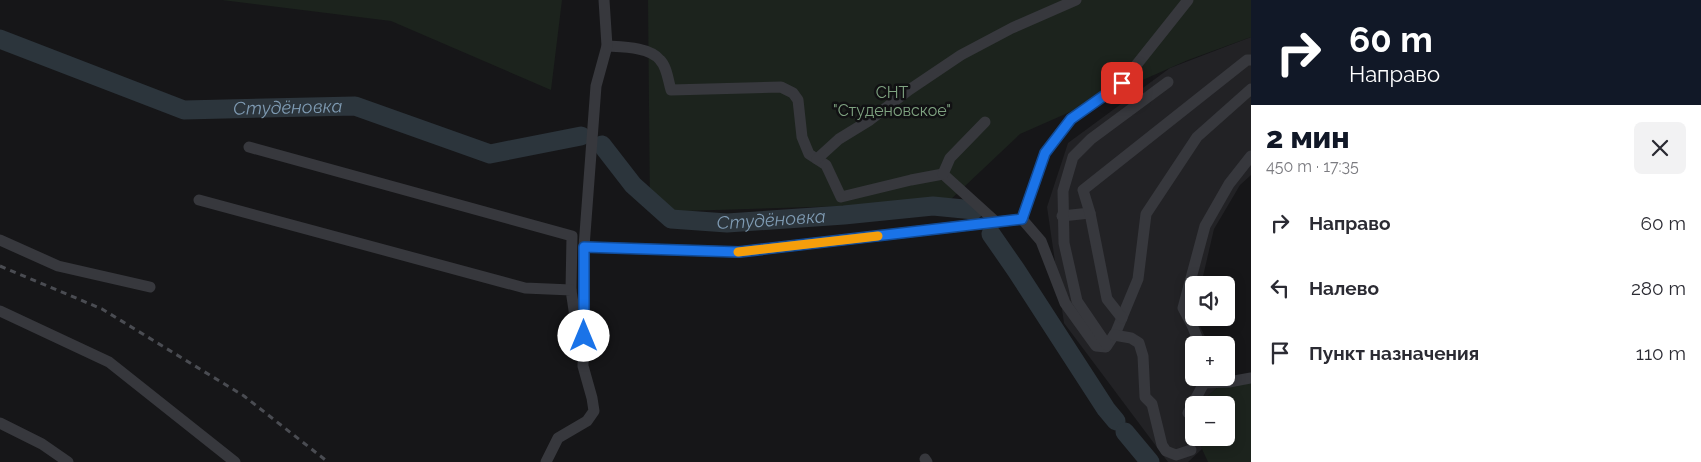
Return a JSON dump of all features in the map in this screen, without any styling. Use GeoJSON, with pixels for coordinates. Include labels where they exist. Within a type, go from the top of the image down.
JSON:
{"type":"FeatureCollection","features":[{"type":"Feature","properties":{"kind":"street"},"geometry":{"type":"LineString","coordinates":[[546,462],[558,438],[586,421],[594,411],[583,366],[584,247],[596,86],[607,46],[604,0]]}},
{"type":"Feature","properties":{"kind":"street"},"geometry":{"type":"LineString","coordinates":[[817,159],[838,139],[870,120],[909,90],[961,55],[1012,28],[1076,0]]}},
{"type":"Feature","properties":{"kind":"street"},"geometry":{"type":"LineString","coordinates":[[1022,219],[1045,153],[1071,119],[1122,83],[1188,0]]}},
{"type":"Feature","properties":{"kind":"street"},"geometry":{"type":"LineString","coordinates":[[607,46],[641,49],[660,58],[666,70],[671,90],[781,87],[793,93],[798,100],[802,137],[809,154],[826,165],[841,197],[943,174]]}},
{"type":"Feature","properties":{"kind":"street"},"geometry":{"type":"LineString","coordinates":[[1122,318],[1107,299],[1090,213],[1083,190],[1247,60],[1251,60]]}},
{"type":"Feature","properties":{"kind":"street"},"geometry":{"type":"LineString","coordinates":[[1110,340],[1077,301],[1064,243],[1063,191],[1073,157],[1091,139],[1168,82]]}},
{"type":"Feature","properties":{"kind":"street"},"geometry":{"type":"LineString","coordinates":[[1022,219],[1041,241],[1065,303],[1096,346],[1106,347],[1122,318],[1138,279],[1146,214],[1197,137],[1251,89]]}},
{"type":"Feature","properties":{"kind":"street"},"geometry":{"type":"LineString","coordinates":[[943,174],[950,158],[985,122]]}},
{"type":"Feature","properties":{"kind":"street"},"geometry":{"type":"LineString","coordinates":[[249,147],[572,236],[571,290],[575,317],[584,321]]}},
{"type":"Feature","properties":{"kind":"street"},"geometry":{"type":"LineString","coordinates":[[1196,336],[1183,308],[1205,226],[1229,184],[1251,156]]}},
{"type":"Feature","properties":{"kind":"street"},"geometry":{"type":"LineString","coordinates":[[943,174],[996,222]]}},
{"type":"Feature","properties":{"kind":"street"},"geometry":{"type":"LineString","coordinates":[[199,200],[525,288],[571,290]]}},
{"type":"Feature","properties":{"kind":"street"},"geometry":{"type":"LineString","coordinates":[[1062,216],[1090,213]]}},
{"type":"Feature","properties":{"kind":"street"},"geometry":{"type":"LineString","coordinates":[[584,247],[739,252],[1022,219]]}},
{"type":"Feature","properties":{"kind":"street"},"geometry":{"type":"LineString","coordinates":[[0,240],[58,266],[150,287]]}},
{"type":"Feature","properties":{"kind":"street"},"geometry":{"type":"LineString","coordinates":[[0,311],[109,362],[236,462]]}},
{"type":"Feature","properties":{"kind":"street"},"geometry":{"type":"LineString","coordinates":[[1110,340],[1131,338],[1138,343],[1143,356],[1145,397],[1152,404],[1162,445],[1166,451],[1176,455],[1191,450]]}},
{"type":"Feature","properties":{"kind":"street"},"geometry":{"type":"LineString","coordinates":[[1235,381],[1251,378]]}},
{"type":"Feature","properties":{"kind":"street"},"geometry":{"type":"LineString","coordinates":[[0,423],[42,444],[68,462]]}},
{"type":"Feature","properties":{"kind":"shaded area"},"geometry":{"type":"Polygon","coordinates":[[[1251,37],[1251,175],[1240,185],[1214,229],[1203,276],[1185,276],[1185,326],[1200,326],[1205,336],[1185,336],[1185,386],[1220,386],[1208,396],[1185,396],[1185,446],[1202,446],[1202,449],[1188,462],[1168,462],[1064,323],[1047,207],[1068,143],[1170,68],[1251,37]]]}},
{"type":"Feature","properties":{"kind":"green space"},"geometry":{"type":"Polygon","coordinates":[[[222,0],[562,0],[551,90],[391,21],[222,0]]]}},
{"type":"Feature","properties":{"kind":"green space","name":"СНТ \"Студеновское\""},"geometry":{"type":"Polygon","coordinates":[[[648,0],[1251,0],[1251,37],[1188,60],[1020,134],[947,203],[650,212],[648,0]]]}},
{"type":"Feature","properties":{"kind":"green space"},"geometry":{"type":"Polygon","coordinates":[[[1251,373],[1251,462],[1208,462],[1202,446],[1235,446],[1235,396],[1208,396],[1220,386],[1235,386],[1235,377],[1251,373]]]}},
{"type":"Feature","properties":{"kind":"waterway","name":"Студёновка"},"geometry":{"type":"LineString","coordinates":[[0,39],[184,110],[355,106],[490,154],[581,136]]}},
{"type":"Feature","properties":{"kind":"waterway","name":"Студёновка"},"geometry":{"type":"LineString","coordinates":[[602,145],[633,185],[671,219],[727,223],[844,215],[933,206],[974,210]]}},
{"type":"Feature","properties":{"kind":"waterway","name":"Студёновка"},"geometry":{"type":"LineString","coordinates":[[991,234],[1106,409],[1116,421]]}},
{"type":"Feature","properties":{"kind":"waterway","name":"Студёновка"},"geometry":{"type":"LineString","coordinates":[[1125,432],[1150,462]]}},
{"type":"Feature","properties":{"kind":"railway"},"geometry":{"type":"LineString","coordinates":[[0,266],[102,309],[244,396],[328,462]]}},
{"type":"Feature","properties":{"kind":"slow traffic"},"geometry":{"type":"LineString","coordinates":[[738,252],[878,236]]}},
{"type":"Feature","properties":{"kind":"route"},"geometry":{"type":"LineString","coordinates":[[584,336],[584,247],[739,252],[1022,219],[1045,153],[1071,119],[1122,83]]}}]}
